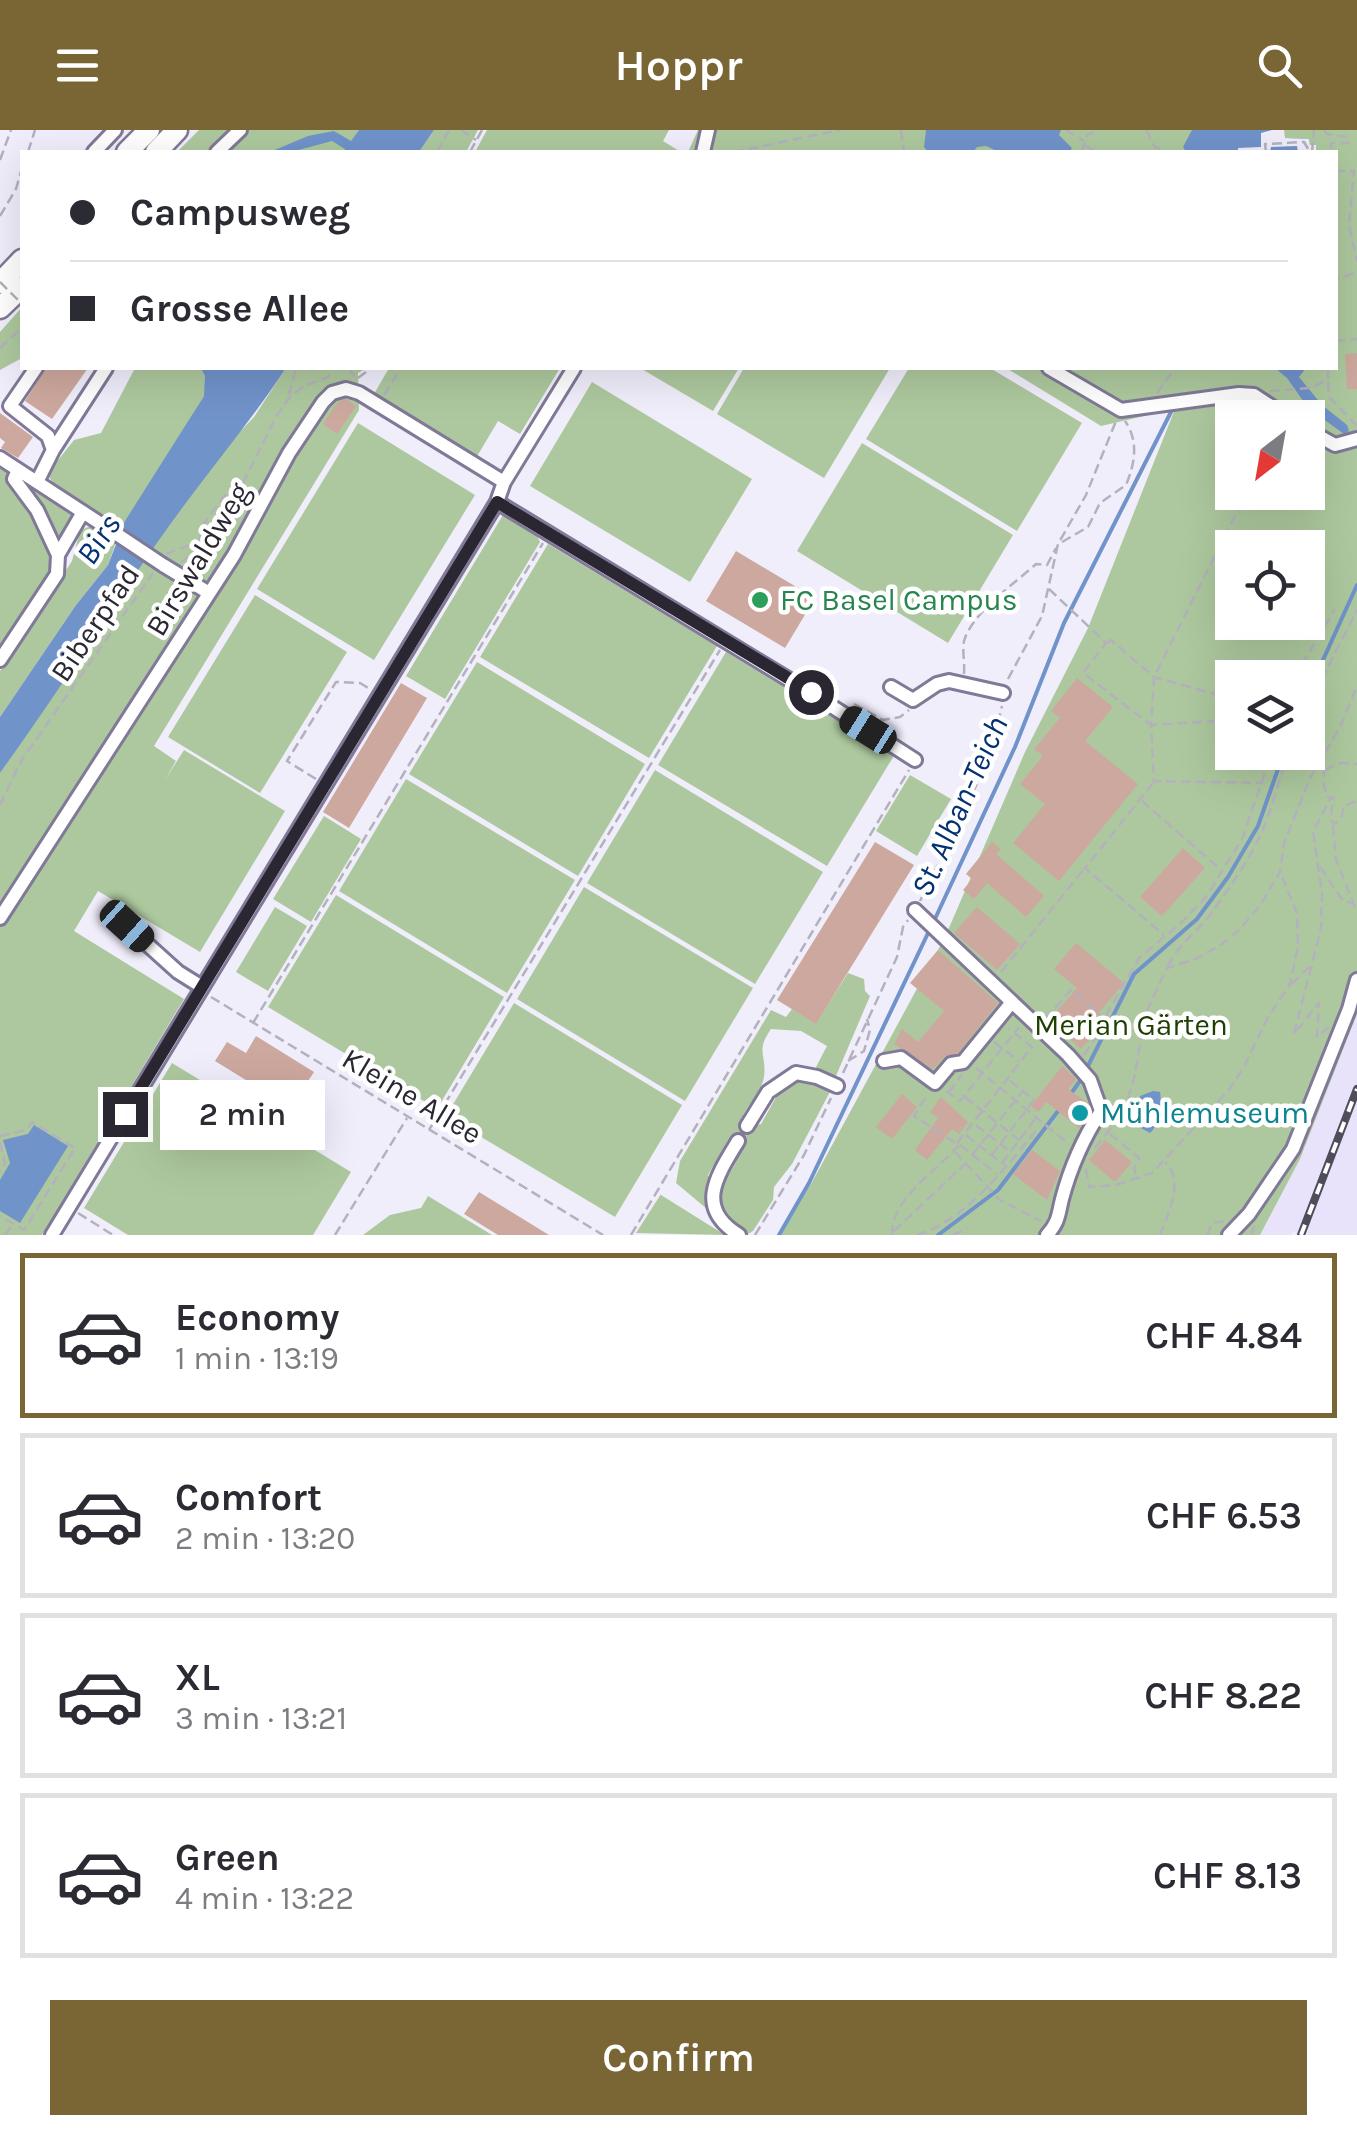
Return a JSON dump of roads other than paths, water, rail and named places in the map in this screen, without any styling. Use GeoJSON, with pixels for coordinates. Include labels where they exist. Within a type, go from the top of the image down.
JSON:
{"type":"FeatureCollection","features":[{"type":"Feature","properties":{"kind":"highway"},"geometry":{"type":"LineString","coordinates":[[129,150],[150,130]]}},
{"type":"Feature","properties":{"kind":"highway"},"geometry":{"type":"LineString","coordinates":[[158,150],[178,130]]}},
{"type":"Feature","properties":{"kind":"highway"},"geometry":{"type":"LineString","coordinates":[[0,268],[20,248]]}},
{"type":"Feature","properties":{"kind":"highway"},"geometry":{"type":"LineString","coordinates":[[0,282],[20,262]]}},
{"type":"Feature","properties":{"kind":"highway"},"geometry":{"type":"LineString","coordinates":[[0,308],[20,289]]}},
{"type":"Feature","properties":{"kind":"lane"},"geometry":{"type":"LineString","coordinates":[[96,150],[115,130]]}},
{"type":"Feature","properties":{"kind":"lane"},"geometry":{"type":"LineString","coordinates":[[219,150],[240,130]]}},
{"type":"Feature","properties":{"kind":"lane"},"geometry":{"type":"LineString","coordinates":[[35,370],[10,406],[48,436],[53,450]]}},
{"type":"Feature","properties":{"kind":"lane"},"geometry":{"type":"LineString","coordinates":[[37,482],[105,370]]}},
{"type":"Feature","properties":{"kind":"lane"},"geometry":{"type":"LineString","coordinates":[[52,1235],[497,502],[504,482],[573,370]]}},
{"type":"Feature","properties":{"kind":"lane"},"geometry":{"type":"LineString","coordinates":[[1051,370],[1121,410],[1240,394],[1260,400]]}},
{"type":"Feature","properties":{"kind":"lane","name":"Birswaldweg"},"geometry":{"type":"LineString","coordinates":[[0,918],[209,592],[288,453],[332,393],[346,389],[378,405],[504,482]]}},
{"type":"Feature","properties":{"kind":"lane"},"geometry":{"type":"LineString","coordinates":[[1325,439],[1335,445],[1357,438]]}},
{"type":"Feature","properties":{"kind":"lane"},"geometry":{"type":"LineString","coordinates":[[0,458],[162,566],[209,592]]}},
{"type":"Feature","properties":{"kind":"lane"},"geometry":{"type":"LineString","coordinates":[[18,470],[14,479],[37,510],[58,555]]}},
{"type":"Feature","properties":{"kind":"lane"},"geometry":{"type":"LineString","coordinates":[[497,502],[915,760]]}},
{"type":"Feature","properties":{"kind":"lane"},"geometry":{"type":"LineString","coordinates":[[0,660],[57,574],[58,555],[83,512]]}},
{"type":"Feature","properties":{"kind":"lane"},"geometry":{"type":"LineString","coordinates":[[891,687],[913,700],[949,681],[1003,694]]}},
{"type":"Feature","properties":{"kind":"lane"},"geometry":{"type":"LineString","coordinates":[[920,914],[1083,1071],[1101,1112],[1087,1132],[1062,1199],[1058,1223],[1047,1235]]}},
{"type":"Feature","properties":{"kind":"lane"},"geometry":{"type":"LineString","coordinates":[[127,926],[201,989]]}},
{"type":"Feature","properties":{"kind":"lane"},"geometry":{"type":"LineString","coordinates":[[1234,1230],[1293,1149],[1350,1010],[1357,980]]}},
{"type":"Feature","properties":{"kind":"lane"},"geometry":{"type":"LineString","coordinates":[[884,1061],[902,1058],[935,1083],[951,1064],[964,1062],[1012,1002]]}},
{"type":"Feature","properties":{"kind":"lane"},"geometry":{"type":"LineString","coordinates":[[748,1126],[768,1092],[796,1072],[837,1086]]}},
{"type":"Feature","properties":{"kind":"lane"},"geometry":{"type":"LineString","coordinates":[[738,1141],[716,1183],[712,1205],[715,1216],[739,1235]]}},
{"type":"Feature","properties":{"kind":"water"},"geometry":{"type":"Polygon","coordinates":[[[359,130],[434,130],[420,150],[345,150],[332,141],[298,150],[275,150],[308,136],[334,131],[351,141],[359,130]]]}},
{"type":"Feature","properties":{"kind":"water"},"geometry":{"type":"Polygon","coordinates":[[[926,130],[1061,130],[1059,135],[1072,148],[995,150],[986,146],[975,150],[926,150],[926,130]]]}},
{"type":"Feature","properties":{"kind":"water"},"geometry":{"type":"Polygon","coordinates":[[[1192,130],[1284,130],[1284,138],[1309,139],[1316,150],[1185,150],[1192,130]]]}},
{"type":"Feature","properties":{"kind":"water"},"geometry":{"type":"Polygon","coordinates":[[[202,370],[285,370],[159,540],[0,773],[0,717],[108,565],[125,521],[204,396],[202,370]]]}},
{"type":"Feature","properties":{"kind":"water"},"geometry":{"type":"Polygon","coordinates":[[[1277,370],[1304,370],[1299,377],[1318,400],[1302,400],[1277,370]]]}},
{"type":"Feature","properties":{"kind":"water"},"geometry":{"type":"Polygon","coordinates":[[[1325,407],[1347,425],[1349,431],[1344,434],[1325,420],[1325,407]]]}},
{"type":"Feature","properties":{"kind":"water"},"geometry":{"type":"Polygon","coordinates":[[[1160,1092],[1161,1102],[1158,1120],[1150,1133],[1137,1126],[1135,1116],[1141,1108],[1140,1096],[1160,1092]]]}},
{"type":"Feature","properties":{"kind":"water"},"geometry":{"type":"Polygon","coordinates":[[[34,1125],[68,1146],[20,1223],[0,1211],[0,1180],[10,1163],[3,1140],[28,1134],[34,1125]]]}},
{"type":"Feature","properties":{"kind":"waterway","name":"St. Alban-Teich"},"geometry":{"type":"LineString","coordinates":[[934,921],[1015,747],[1064,623],[1173,408]]}},
{"type":"Feature","properties":{"kind":"waterway"},"geometry":{"type":"LineString","coordinates":[[1323,660],[1357,585]]}},
{"type":"Feature","properties":{"kind":"waterway"},"geometry":{"type":"LineString","coordinates":[[1086,1070],[1134,974],[1197,919],[1228,877],[1258,826],[1278,770]]}},
{"type":"Feature","properties":{"kind":"waterway","name":"St. Alban-Teich"},"geometry":{"type":"LineString","coordinates":[[779,1235],[809,1183],[930,929]]}},
{"type":"Feature","properties":{"kind":"waterway"},"geometry":{"type":"LineString","coordinates":[[1070,1095],[1082,1078]]}},
{"type":"Feature","properties":{"kind":"waterway"},"geometry":{"type":"LineString","coordinates":[[938,1235],[998,1190],[1058,1111]]}},
{"type":"Feature","properties":{"kind":"railway"},"geometry":{"type":"LineString","coordinates":[[1301,1235],[1357,1089]]}},
{"type":"Feature","properties":{"kind":"place","name":"FC Basel Campus"},"geometry":{"type":"Point","coordinates":[760,600]}},
{"type":"Feature","properties":{"kind":"place","name":"Mühlemuseum"},"geometry":{"type":"Point","coordinates":[1080,1113]}},
{"type":"Feature","properties":{"kind":"water label","name":"Birs"},"geometry":{"type":"Point","coordinates":[98,539]}},
{"type":"Feature","properties":{"kind":"park label","name":"Merian Gärten"},"geometry":{"type":"Point","coordinates":[1131,1025]}}]}
